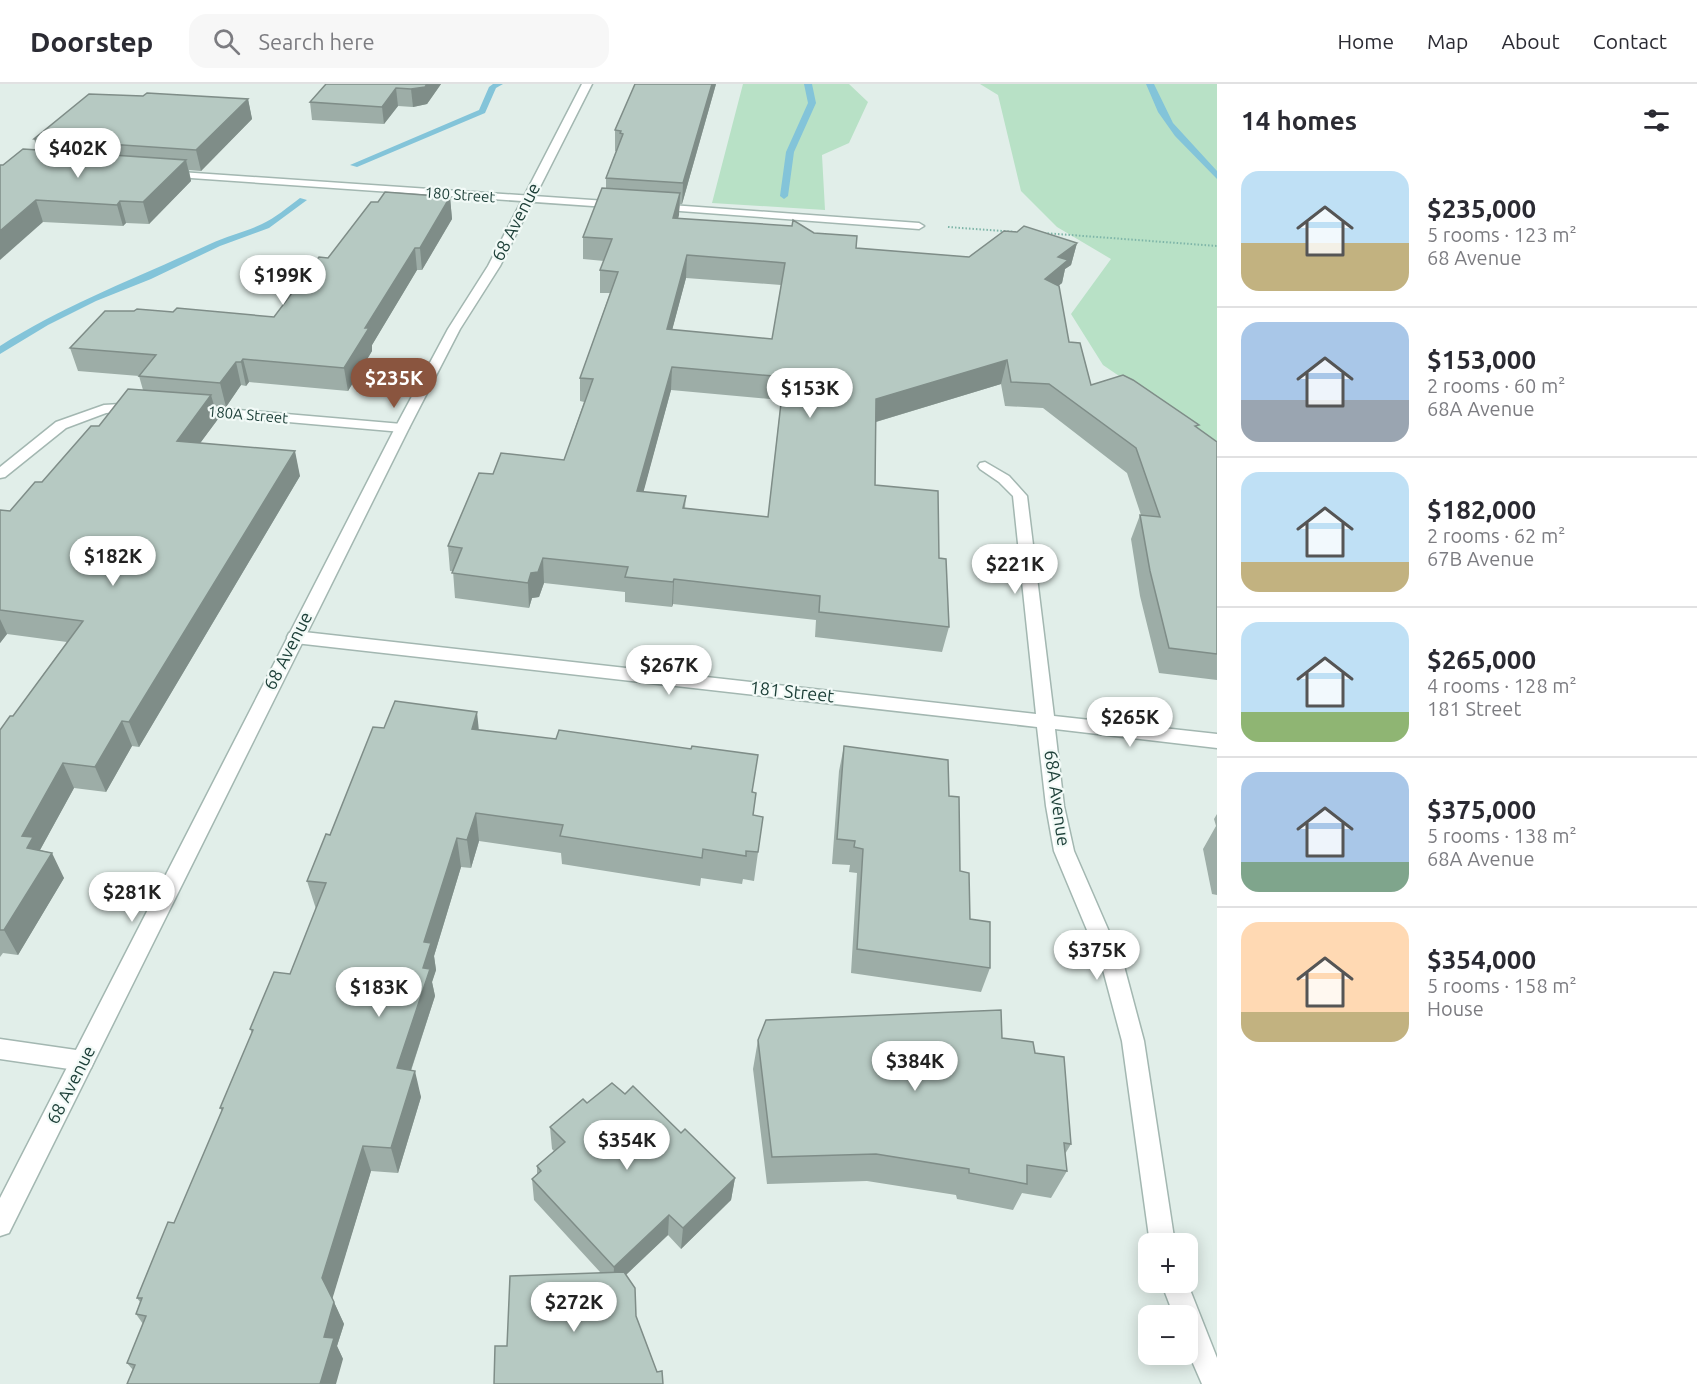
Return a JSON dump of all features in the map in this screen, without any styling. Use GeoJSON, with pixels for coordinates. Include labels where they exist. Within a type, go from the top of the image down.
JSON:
{"type":"FeatureCollection","features":[{"type":"Feature","properties":{"kind":"street","name":"68 Avenue"},"geometry":{"type":"LineString","coordinates":[[0,1224],[402,428],[454,329],[494,266],[587,84]]}},
{"type":"Feature","properties":{"kind":"street","name":"180 Street"},"geometry":{"type":"LineString","coordinates":[[158,173],[919,226]]}},
{"type":"Feature","properties":{"kind":"street"},"geometry":{"type":"LineString","coordinates":[[0,474],[61,425],[104,409],[155,407]]}},
{"type":"Feature","properties":{"kind":"street","name":"180A Street"},"geometry":{"type":"LineString","coordinates":[[179,409],[402,428]]}},
{"type":"Feature","properties":{"kind":"street","name":"68A Avenue"},"geometry":{"type":"LineString","coordinates":[[985,466],[1000,473],[1020,496],[1055,806],[1064,851],[1113,966],[1133,1041],[1161,1233]]}},
{"type":"Feature","properties":{"kind":"street","name":"181 Street"},"geometry":{"type":"LineString","coordinates":[[295,637],[1217,741]]}},
{"type":"Feature","properties":{"kind":"street"},"geometry":{"type":"LineString","coordinates":[[0,1049],[83,1061]]}},
{"type":"Feature","properties":{"kind":"street"},"geometry":{"type":"LineString","coordinates":[[1198,1344],[1216,1384]]}},
{"type":"Feature","properties":{"kind":"path"},"geometry":{"type":"LineString","coordinates":[[950,228],[1026,232]]}},
{"type":"Feature","properties":{"kind":"path"},"geometry":{"type":"LineString","coordinates":[[1037,233],[1217,246]]}},
{"type":"Feature","properties":{"kind":"green space"},"geometry":{"type":"Polygon","coordinates":[[[743,84],[849,84],[868,102],[849,143],[822,155],[825,210],[712,203],[743,84]]]}},
{"type":"Feature","properties":{"kind":"green space"},"geometry":{"type":"Polygon","coordinates":[[[980,84],[1217,84],[1217,443],[1103,365],[1071,314],[1111,259],[1057,227],[1021,191],[998,95],[980,84]]]}},
{"type":"Feature","properties":{"kind":"building"},"geometry":{"type":"Polygon","coordinates":[[[326,84],[427,84],[425,87],[411,89],[396,88],[382,107],[310,102],[326,84]]]}},
{"type":"Feature","properties":{"kind":"building"},"geometry":{"type":"Polygon","coordinates":[[[635,84],[712,84],[683,183],[606,178],[623,134],[615,130],[635,84]]]}},
{"type":"Feature","properties":{"kind":"building"},"geometry":{"type":"Polygon","coordinates":[[[147,93],[248,99],[196,150],[34,139],[89,94],[143,96],[147,93]]]}},
{"type":"Feature","properties":{"kind":"building"},"geometry":{"type":"Polygon","coordinates":[[[23,149],[186,160],[143,202],[120,201],[117,205],[36,200],[0,231],[0,165],[23,149]]]}},
{"type":"Feature","properties":{"kind":"building"},"geometry":{"type":"Polygon","coordinates":[[[602,188],[680,193],[673,218],[792,226],[793,220],[814,233],[857,236],[856,248],[969,257],[1004,231],[1017,232],[1024,226],[1077,243],[1058,257],[1068,260],[1045,279],[1059,286],[1069,342],[1080,343],[1091,385],[1123,375],[1199,425],[1195,426],[1217,442],[1217,654],[1169,648],[1150,571],[1140,515],[1160,517],[1136,448],[1049,384],[1011,382],[1007,360],[876,399],[875,485],[938,491],[939,558],[946,559],[949,627],[819,612],[820,596],[674,579],[673,582],[625,577],[628,567],[543,558],[538,572],[531,573],[528,583],[452,573],[462,548],[448,546],[479,473],[493,474],[501,453],[564,460],[593,379],[580,378],[618,272],[600,270],[612,239],[583,237],[602,188]],[[687,255],[667,329],[772,339],[785,263],[687,255]],[[672,367],[637,491],[686,496],[683,508],[768,517],[784,377],[672,367]]]}},
{"type":"Feature","properties":{"kind":"building"},"geometry":{"type":"Polygon","coordinates":[[[385,192],[450,197],[420,248],[415,248],[365,328],[369,328],[344,368],[243,359],[241,362],[236,362],[220,383],[139,376],[156,355],[70,348],[105,311],[134,311],[137,309],[173,312],[177,308],[274,317],[319,257],[328,258],[371,202],[378,202],[385,192]]]}},
{"type":"Feature","properties":{"kind":"building"},"geometry":{"type":"Polygon","coordinates":[[[128,389],[211,395],[177,441],[295,451],[129,722],[122,721],[95,767],[63,763],[22,836],[33,837],[27,848],[52,853],[4,930],[0,930],[0,730],[10,716],[13,716],[83,621],[0,610],[0,510],[10,511],[35,482],[42,482],[91,426],[99,426],[128,389]]]}},
{"type":"Feature","properties":{"kind":"building"},"geometry":{"type":"Polygon","coordinates":[[[395,701],[477,712],[472,729],[556,739],[559,730],[691,749],[692,746],[758,755],[752,792],[756,793],[753,815],[763,817],[758,852],[746,851],[746,856],[703,849],[702,858],[560,836],[563,825],[476,813],[467,840],[457,838],[424,942],[431,943],[423,968],[430,969],[397,1068],[415,1071],[391,1148],[363,1146],[322,1278],[334,1302],[324,1337],[334,1338],[320,1384],[127,1384],[135,1365],[127,1363],[146,1316],[136,1314],[142,1298],[137,1298],[168,1222],[174,1223],[223,1108],[220,1108],[253,1030],[250,1029],[274,972],[290,974],[326,883],[307,881],[326,834],[330,835],[373,727],[384,728],[395,701]]]}},
{"type":"Feature","properties":{"kind":"building"},"geometry":{"type":"Polygon","coordinates":[[[844,746],[948,760],[949,796],[959,797],[960,871],[969,873],[970,919],[990,922],[990,968],[857,949],[863,849],[854,847],[855,841],[837,839],[844,746]]]}},
{"type":"Feature","properties":{"kind":"building"},"geometry":{"type":"Polygon","coordinates":[[[1001,1010],[1002,1038],[1033,1042],[1035,1053],[1064,1057],[1071,1144],[1064,1143],[1067,1171],[1027,1165],[1027,1184],[969,1173],[969,1169],[876,1154],[772,1157],[758,1040],[766,1020],[1001,1010]]]}},
{"type":"Feature","properties":{"kind":"building"},"geometry":{"type":"Polygon","coordinates":[[[612,1083],[625,1094],[633,1086],[681,1133],[685,1129],[735,1178],[683,1228],[669,1215],[614,1267],[532,1179],[541,1171],[537,1166],[565,1142],[550,1127],[583,1099],[587,1103],[612,1083]]]}},
{"type":"Feature","properties":{"kind":"building"},"geometry":{"type":"Polygon","coordinates":[[[624,1272],[635,1288],[636,1316],[657,1372],[662,1371],[663,1384],[494,1384],[495,1346],[507,1346],[510,1276],[624,1272]]]}},
{"type":"Feature","properties":{"kind":"waterway"},"geometry":{"type":"LineString","coordinates":[[354,165],[482,111],[493,87],[499,84]]}},
{"type":"Feature","properties":{"kind":"waterway"},"geometry":{"type":"LineString","coordinates":[[784,196],[790,152],[812,103],[808,84]]}},
{"type":"Feature","properties":{"kind":"waterway"},"geometry":{"type":"LineString","coordinates":[[1150,84],[1169,124],[1217,176]]}},
{"type":"Feature","properties":{"kind":"waterway"},"geometry":{"type":"LineString","coordinates":[[0,351],[44,323],[92,299],[148,277],[217,244],[266,226],[303,200]]}}]}
